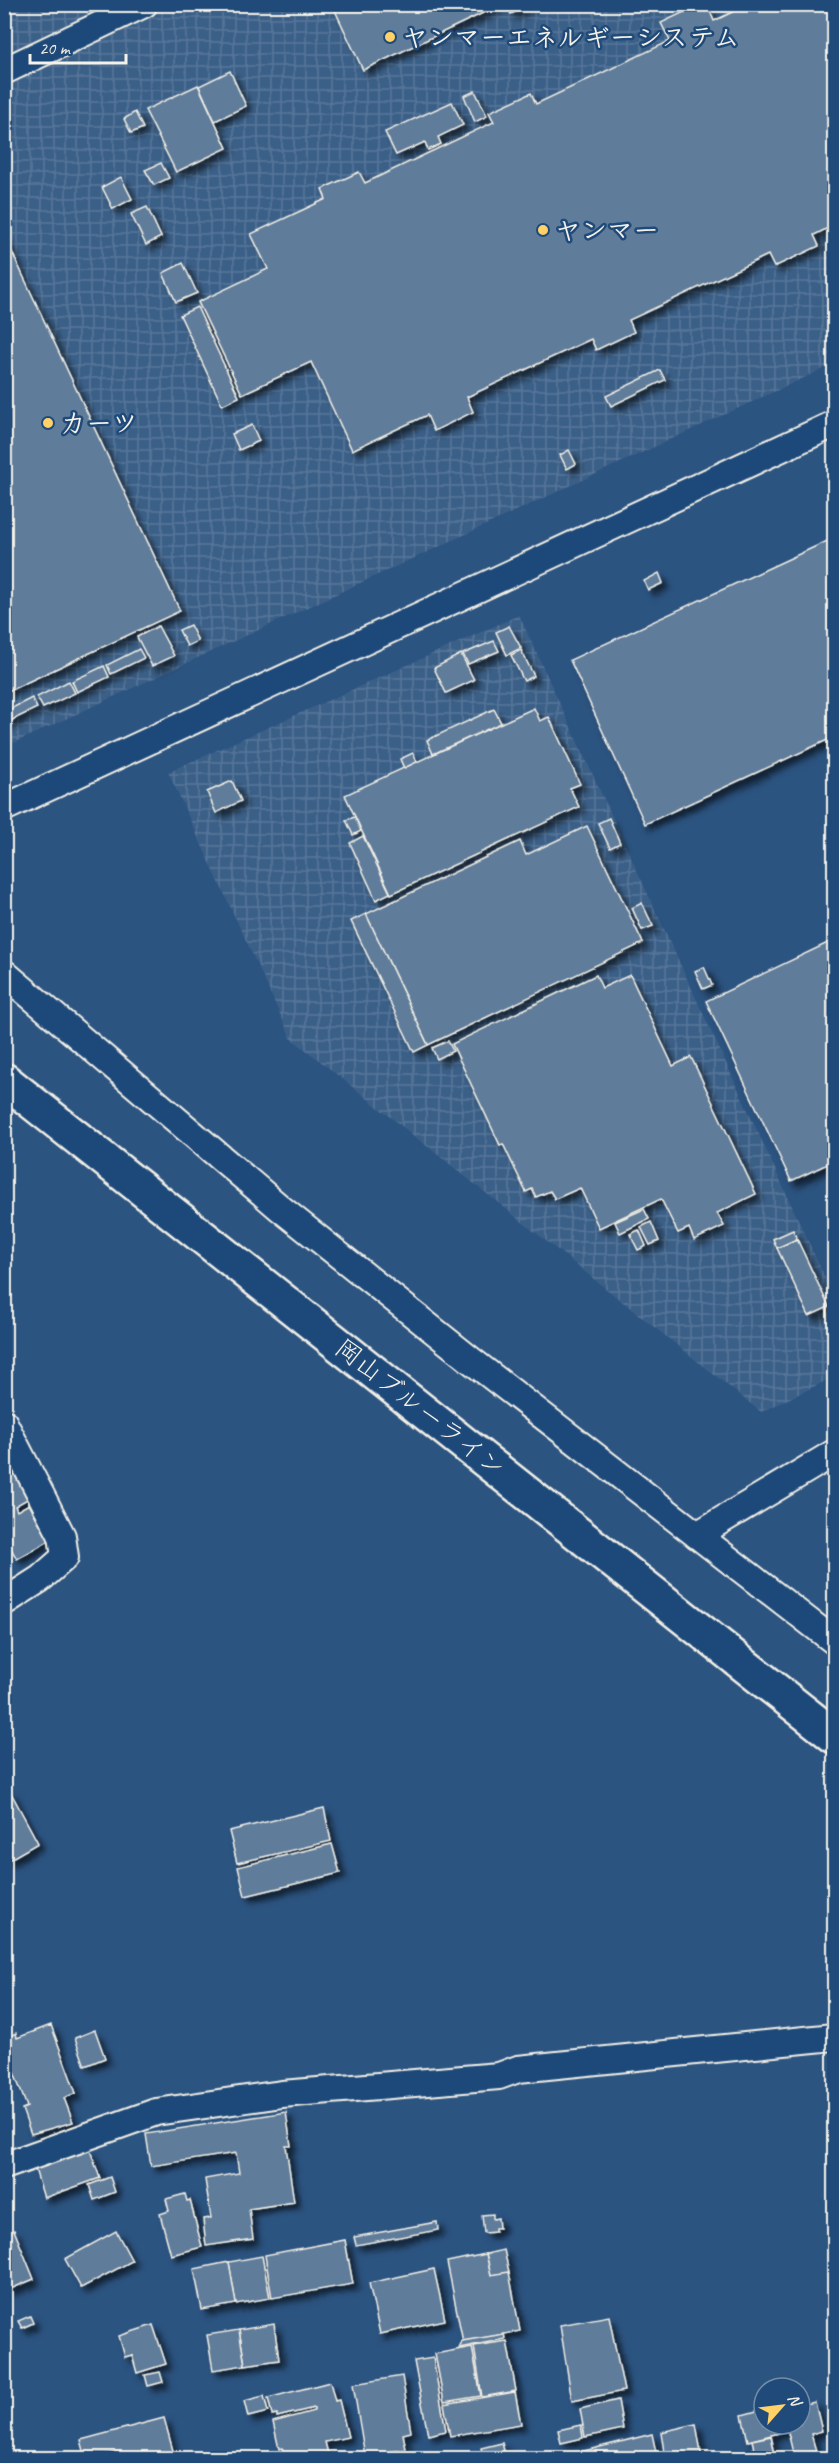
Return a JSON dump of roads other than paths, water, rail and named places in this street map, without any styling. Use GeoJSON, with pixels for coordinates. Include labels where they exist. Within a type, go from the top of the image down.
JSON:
{"type":"FeatureCollection","features":[{"type":"Feature","properties":{"kind":"main road","name":"岡山ブルーライン"},"geometry":{"type":"LineString","coordinates":[[4,1080],[834,1736]]}},
{"type":"Feature","properties":{"kind":"street"},"geometry":{"type":"LineString","coordinates":[[4,71],[144,4]]}},
{"type":"Feature","properties":{"kind":"street"},"geometry":{"type":"LineString","coordinates":[[4,808],[834,424]]}},
{"type":"Feature","properties":{"kind":"street"},"geometry":{"type":"LineString","coordinates":[[4,973],[280,1208],[834,1641]]}},
{"type":"Feature","properties":{"kind":"street"},"geometry":{"type":"LineString","coordinates":[[4,1423],[62,1536],[65,1557],[40,1579],[4,1602]]}},
{"type":"Feature","properties":{"kind":"street"},"geometry":{"type":"LineString","coordinates":[[697,1535],[834,1453]]}},
{"type":"Feature","properties":{"kind":"street"},"geometry":{"type":"LineString","coordinates":[[4,2166],[156,2112],[282,2094],[499,2076],[518,2069],[834,2037]]}},
{"type":"Feature","properties":{"kind":"place","name":"ヤンマーエネルギーシステム"},"geometry":{"type":"Point","coordinates":[390,37]}},
{"type":"Feature","properties":{"kind":"place","name":"ヤンマー"},"geometry":{"type":"Point","coordinates":[543,230]}},
{"type":"Feature","properties":{"kind":"place","name":"カーツ"},"geometry":{"type":"Point","coordinates":[48,423]}}]}
